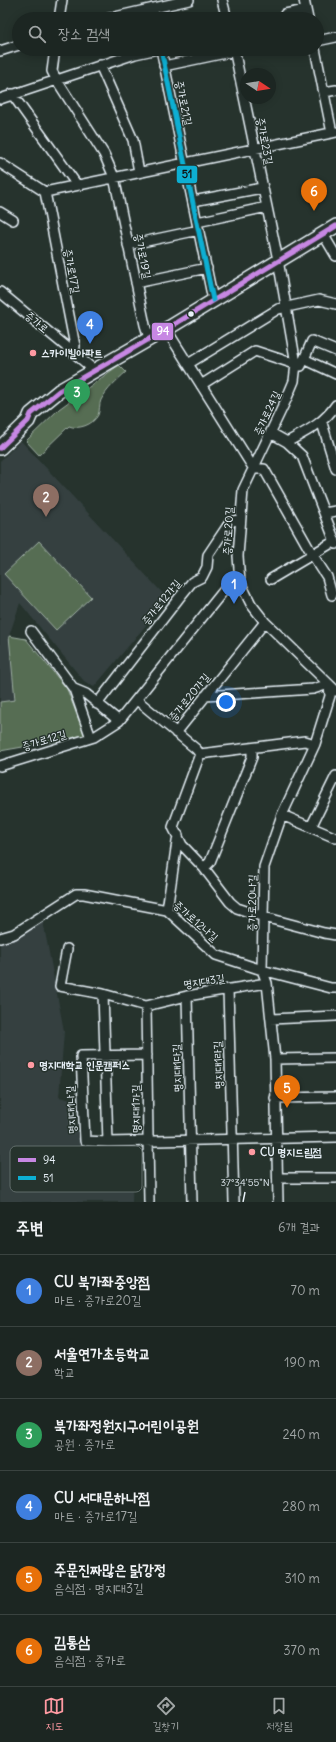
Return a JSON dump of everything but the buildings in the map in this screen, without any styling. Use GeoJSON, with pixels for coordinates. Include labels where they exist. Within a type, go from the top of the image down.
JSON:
{"type":"FeatureCollection","features":[{"type":"Feature","properties":{"kind":"main road"},"geometry":{"type":"LineString","coordinates":[[0,448],[28,421],[31,414],[59,391],[166,329],[336,226]]}},
{"type":"Feature","properties":{"kind":"street"},"geometry":{"type":"LineString","coordinates":[[60,12],[62,0]]}},
{"type":"Feature","properties":{"kind":"street"},"geometry":{"type":"LineString","coordinates":[[136,12],[189,0]]}},
{"type":"Feature","properties":{"kind":"street"},"geometry":{"type":"LineString","coordinates":[[222,0],[225,12]]}},
{"type":"Feature","properties":{"kind":"street"},"geometry":{"type":"LineString","coordinates":[[296,12],[306,10],[304,0]]}},
{"type":"Feature","properties":{"kind":"street"},"geometry":{"type":"LineString","coordinates":[[153,8],[154,12]]}},
{"type":"Feature","properties":{"kind":"street"},"geometry":{"type":"LineString","coordinates":[[324,40],[336,37]]}},
{"type":"Feature","properties":{"kind":"street"},"geometry":{"type":"LineString","coordinates":[[0,52],[12,48]]}},
{"type":"Feature","properties":{"kind":"street"},"geometry":{"type":"LineString","coordinates":[[54,56],[52,71],[104,154],[114,177]]}},
{"type":"Feature","properties":{"kind":"street"},"geometry":{"type":"LineString","coordinates":[[0,99],[56,79],[129,56]]}},
{"type":"Feature","properties":{"kind":"street","name":"증가로21길"},"geometry":{"type":"LineString","coordinates":[[162,56],[213,300]]}},
{"type":"Feature","properties":{"kind":"street","name":"증가로23길"},"geometry":{"type":"LineString","coordinates":[[164,66],[208,56]]}},
{"type":"Feature","properties":{"kind":"street","name":"증가로23길"},"geometry":{"type":"LineString","coordinates":[[235,56],[278,260]]}},
{"type":"Feature","properties":{"kind":"street"},"geometry":{"type":"LineString","coordinates":[[0,164],[45,192],[254,148],[334,133],[316,56]]}},
{"type":"Feature","properties":{"kind":"street"},"geometry":{"type":"LineString","coordinates":[[100,65],[133,140],[139,172]]}},
{"type":"Feature","properties":{"kind":"street"},"geometry":{"type":"LineString","coordinates":[[324,92],[336,90]]}},
{"type":"Feature","properties":{"kind":"street"},"geometry":{"type":"LineString","coordinates":[[12,94],[77,185]]}},
{"type":"Feature","properties":{"kind":"street","name":"증가로19길"},"geometry":{"type":"LineString","coordinates":[[114,177],[149,338]]}},
{"type":"Feature","properties":{"kind":"street"},"geometry":{"type":"LineString","coordinates":[[193,201],[262,188]]}},
{"type":"Feature","properties":{"kind":"street","name":"증가로17길"},"geometry":{"type":"LineString","coordinates":[[45,192],[75,346],[74,353]]}},
{"type":"Feature","properties":{"kind":"street"},"geometry":{"type":"LineString","coordinates":[[128,246],[267,207]]}},
{"type":"Feature","properties":{"kind":"street"},"geometry":{"type":"LineString","coordinates":[[0,212],[13,220]]}},
{"type":"Feature","properties":{"kind":"street"},"geometry":{"type":"LineString","coordinates":[[323,234],[336,256]]}},
{"type":"Feature","properties":{"kind":"street","name":"증가로24길"},"geometry":{"type":"LineString","coordinates":[[254,469],[294,381],[300,362],[278,260]]}},
{"type":"Feature","properties":{"kind":"street"},"geometry":{"type":"LineString","coordinates":[[136,283],[206,268]]}},
{"type":"Feature","properties":{"kind":"street","name":"증가로"},"geometry":{"type":"LineString","coordinates":[[0,292],[74,353]]}},
{"type":"Feature","properties":{"kind":"street"},"geometry":{"type":"LineString","coordinates":[[188,364],[278,309],[319,300],[336,304]]}},
{"type":"Feature","properties":{"kind":"street"},"geometry":{"type":"LineString","coordinates":[[166,329],[254,469],[264,469],[312,554],[327,577],[332,596]]}},
{"type":"Feature","properties":{"kind":"street"},"geometry":{"type":"LineString","coordinates":[[300,362],[312,341],[336,351]]}},
{"type":"Feature","properties":{"kind":"street"},"geometry":{"type":"LineString","coordinates":[[201,385],[255,351],[300,362],[336,374]]}},
{"type":"Feature","properties":{"kind":"street"},"geometry":{"type":"LineString","coordinates":[[74,353],[94,370]]}},
{"type":"Feature","properties":{"kind":"street"},"geometry":{"type":"LineString","coordinates":[[287,442],[322,422],[329,416],[336,405]]}},
{"type":"Feature","properties":{"kind":"street"},"geometry":{"type":"LineString","coordinates":[[322,422],[332,443],[336,469]]}},
{"type":"Feature","properties":{"kind":"street"},"geometry":{"type":"LineString","coordinates":[[271,433],[287,442],[302,456],[336,542],[312,554],[271,579]]}},
{"type":"Feature","properties":{"kind":"street","name":"증가로20길"},"geometry":{"type":"LineString","coordinates":[[254,469],[243,490],[238,556],[240,582],[251,604],[266,622],[333,688]]}},
{"type":"Feature","properties":{"kind":"street"},"geometry":{"type":"LineString","coordinates":[[324,513],[336,511]]}},
{"type":"Feature","properties":{"kind":"street","name":"증가로12가길"},"geometry":{"type":"LineString","coordinates":[[97,704],[192,582],[202,577],[207,567],[208,555],[230,522],[240,519]]}},
{"type":"Feature","properties":{"kind":"street"},"geometry":{"type":"LineString","coordinates":[[31,632],[74,689],[90,735],[94,737],[119,721],[225,589],[240,582]]}},
{"type":"Feature","properties":{"kind":"street","name":"증가로20가길"},"geometry":{"type":"LineString","coordinates":[[200,754],[176,732],[266,622]]}},
{"type":"Feature","properties":{"kind":"street"},"geometry":{"type":"LineString","coordinates":[[205,696],[333,688]]}},
{"type":"Feature","properties":{"kind":"street","name":"증가로20나길"},"geometry":{"type":"LineString","coordinates":[[262,970],[264,867],[282,815],[315,744],[333,688]]}},
{"type":"Feature","properties":{"kind":"street"},"geometry":{"type":"LineString","coordinates":[[74,689],[86,694],[119,721]]}},
{"type":"Feature","properties":{"kind":"street"},"geometry":{"type":"LineString","coordinates":[[137,700],[176,732]]}},
{"type":"Feature","properties":{"kind":"street","name":"증가로12길"},"geometry":{"type":"LineString","coordinates":[[0,766],[94,737]]}},
{"type":"Feature","properties":{"kind":"street"},"geometry":{"type":"LineString","coordinates":[[315,744],[305,741],[200,754],[174,827],[182,845],[204,868],[230,902],[237,908],[324,933],[336,934]]}},
{"type":"Feature","properties":{"kind":"street"},"geometry":{"type":"LineString","coordinates":[[204,868],[210,862],[252,758],[252,748]]}},
{"type":"Feature","properties":{"kind":"street"},"geometry":{"type":"LineString","coordinates":[[311,827],[336,776]]}},
{"type":"Feature","properties":{"kind":"street"},"geometry":{"type":"LineString","coordinates":[[282,815],[336,838]]}},
{"type":"Feature","properties":{"kind":"street"},"geometry":{"type":"LineString","coordinates":[[167,910],[178,835]]}},
{"type":"Feature","properties":{"kind":"street","name":"증가로12나길"},"geometry":{"type":"LineString","coordinates":[[0,938],[14,934],[76,894],[84,894],[167,910],[216,955],[262,970],[324,987],[336,988]]}},
{"type":"Feature","properties":{"kind":"street"},"geometry":{"type":"LineString","coordinates":[[67,950],[60,986],[103,994],[146,1006]]}},
{"type":"Feature","properties":{"kind":"street"},"geometry":{"type":"LineString","coordinates":[[262,970],[267,983],[275,1059],[278,1202]]}},
{"type":"Feature","properties":{"kind":"street","name":"명지대3길"},"geometry":{"type":"LineString","coordinates":[[146,1006],[187,996],[267,983]]}},
{"type":"Feature","properties":{"kind":"street","name":"명지대1라길"},"geometry":{"type":"LineString","coordinates":[[228,989],[234,1202]]}},
{"type":"Feature","properties":{"kind":"street"},"geometry":{"type":"LineString","coordinates":[[103,994],[108,1142]]}},
{"type":"Feature","properties":{"kind":"street","name":"명지대1다길"},"geometry":{"type":"LineString","coordinates":[[187,996],[192,1140],[192,1202]]}},
{"type":"Feature","properties":{"kind":"street","name":"명지대1가길"},"geometry":{"type":"LineString","coordinates":[[146,1006],[148,1055],[149,1202]]}},
{"type":"Feature","properties":{"kind":"street"},"geometry":{"type":"LineString","coordinates":[[271,1019],[336,1016]]}},
{"type":"Feature","properties":{"kind":"street","name":"명지대1나길"},"geometry":{"type":"LineString","coordinates":[[148,1055],[81,1056],[85,1141],[148,1141]]}},
{"type":"Feature","properties":{"kind":"street"},"geometry":{"type":"LineString","coordinates":[[275,1059],[336,1058]]}},
{"type":"Feature","properties":{"kind":"street"},"geometry":{"type":"LineString","coordinates":[[275,1098],[336,1097]]}},
{"type":"Feature","properties":{"kind":"street"},"geometry":{"type":"LineString","coordinates":[[192,1140],[336,1137]]}},
{"type":"Feature","properties":{"kind":"street","name":"명지대1가길"},"geometry":{"type":"LineString","coordinates":[[148,1141],[192,1140]]}},
{"type":"Feature","properties":{"kind":"street"},"geometry":{"type":"LineString","coordinates":[[278,1178],[336,1178]]}},
{"type":"Feature","properties":{"kind":"shaded area"},"geometry":{"type":"Polygon","coordinates":[[[21,441],[168,599],[94,687],[84,681],[20,603],[9,636],[15,700],[0,702],[0,461],[21,441]]]}},
{"type":"Feature","properties":{"kind":"shaded area","name":"명지대학교 인문캠퍼스"},"geometry":{"type":"Polygon","coordinates":[[[42,916],[64,1031],[59,1097],[71,1100],[81,1146],[10,1146],[10,1192],[132,1192],[132,1202],[0,1202],[0,939],[42,916]]]}},
{"type":"Feature","properties":{"kind":"green space"},"geometry":{"type":"Polygon","coordinates":[[[119,365],[126,372],[103,396],[96,419],[85,426],[69,426],[39,455],[26,441],[59,409],[119,365]]]}},
{"type":"Feature","properties":{"kind":"green space"},"geometry":{"type":"Polygon","coordinates":[[[39,541],[91,597],[56,630],[4,574],[39,541]]]}},
{"type":"Feature","properties":{"kind":"green space"},"geometry":{"type":"Polygon","coordinates":[[[9,636],[26,639],[67,689],[85,736],[0,751],[0,702],[15,700],[9,636]]]}},
{"type":"Feature","properties":{"kind":"transit line","name":"51"},"geometry":{"type":"LineString","coordinates":[[162,56],[213,300]]}},
{"type":"Feature","properties":{"kind":"transit line","name":"94"},"geometry":{"type":"LineString","coordinates":[[0,448],[28,421],[31,414],[59,391],[170,327],[336,226]]}},
{"type":"Feature","properties":{"kind":"place","name":"김통삼"},"geometry":{"type":"Point","coordinates":[314,211]}},
{"type":"Feature","properties":{"kind":"place","name":"CU 서대문하나점"},"geometry":{"type":"Point","coordinates":[90,344]}},
{"type":"Feature","properties":{"kind":"place","name":"스카이빌아파트"},"geometry":{"type":"Point","coordinates":[33,353]}},
{"type":"Feature","properties":{"kind":"place","name":"북가좌정원지구어린이공원"},"geometry":{"type":"Point","coordinates":[77,412]}},
{"type":"Feature","properties":{"kind":"place","name":"서울연가초등학교"},"geometry":{"type":"Point","coordinates":[46,517]}},
{"type":"Feature","properties":{"kind":"place","name":"CU 북가좌중앙점"},"geometry":{"type":"Point","coordinates":[234,604]}},
{"type":"Feature","properties":{"kind":"place","name":"명지대학교 인문캠퍼스"},"geometry":{"type":"Point","coordinates":[31,1065]}},
{"type":"Feature","properties":{"kind":"place","name":"주문진짜많은 닭강정"},"geometry":{"type":"Point","coordinates":[287,1108]}},
{"type":"Feature","properties":{"kind":"place","name":"CU 명지드림점"},"geometry":{"type":"Point","coordinates":[252,1152]}}]}
